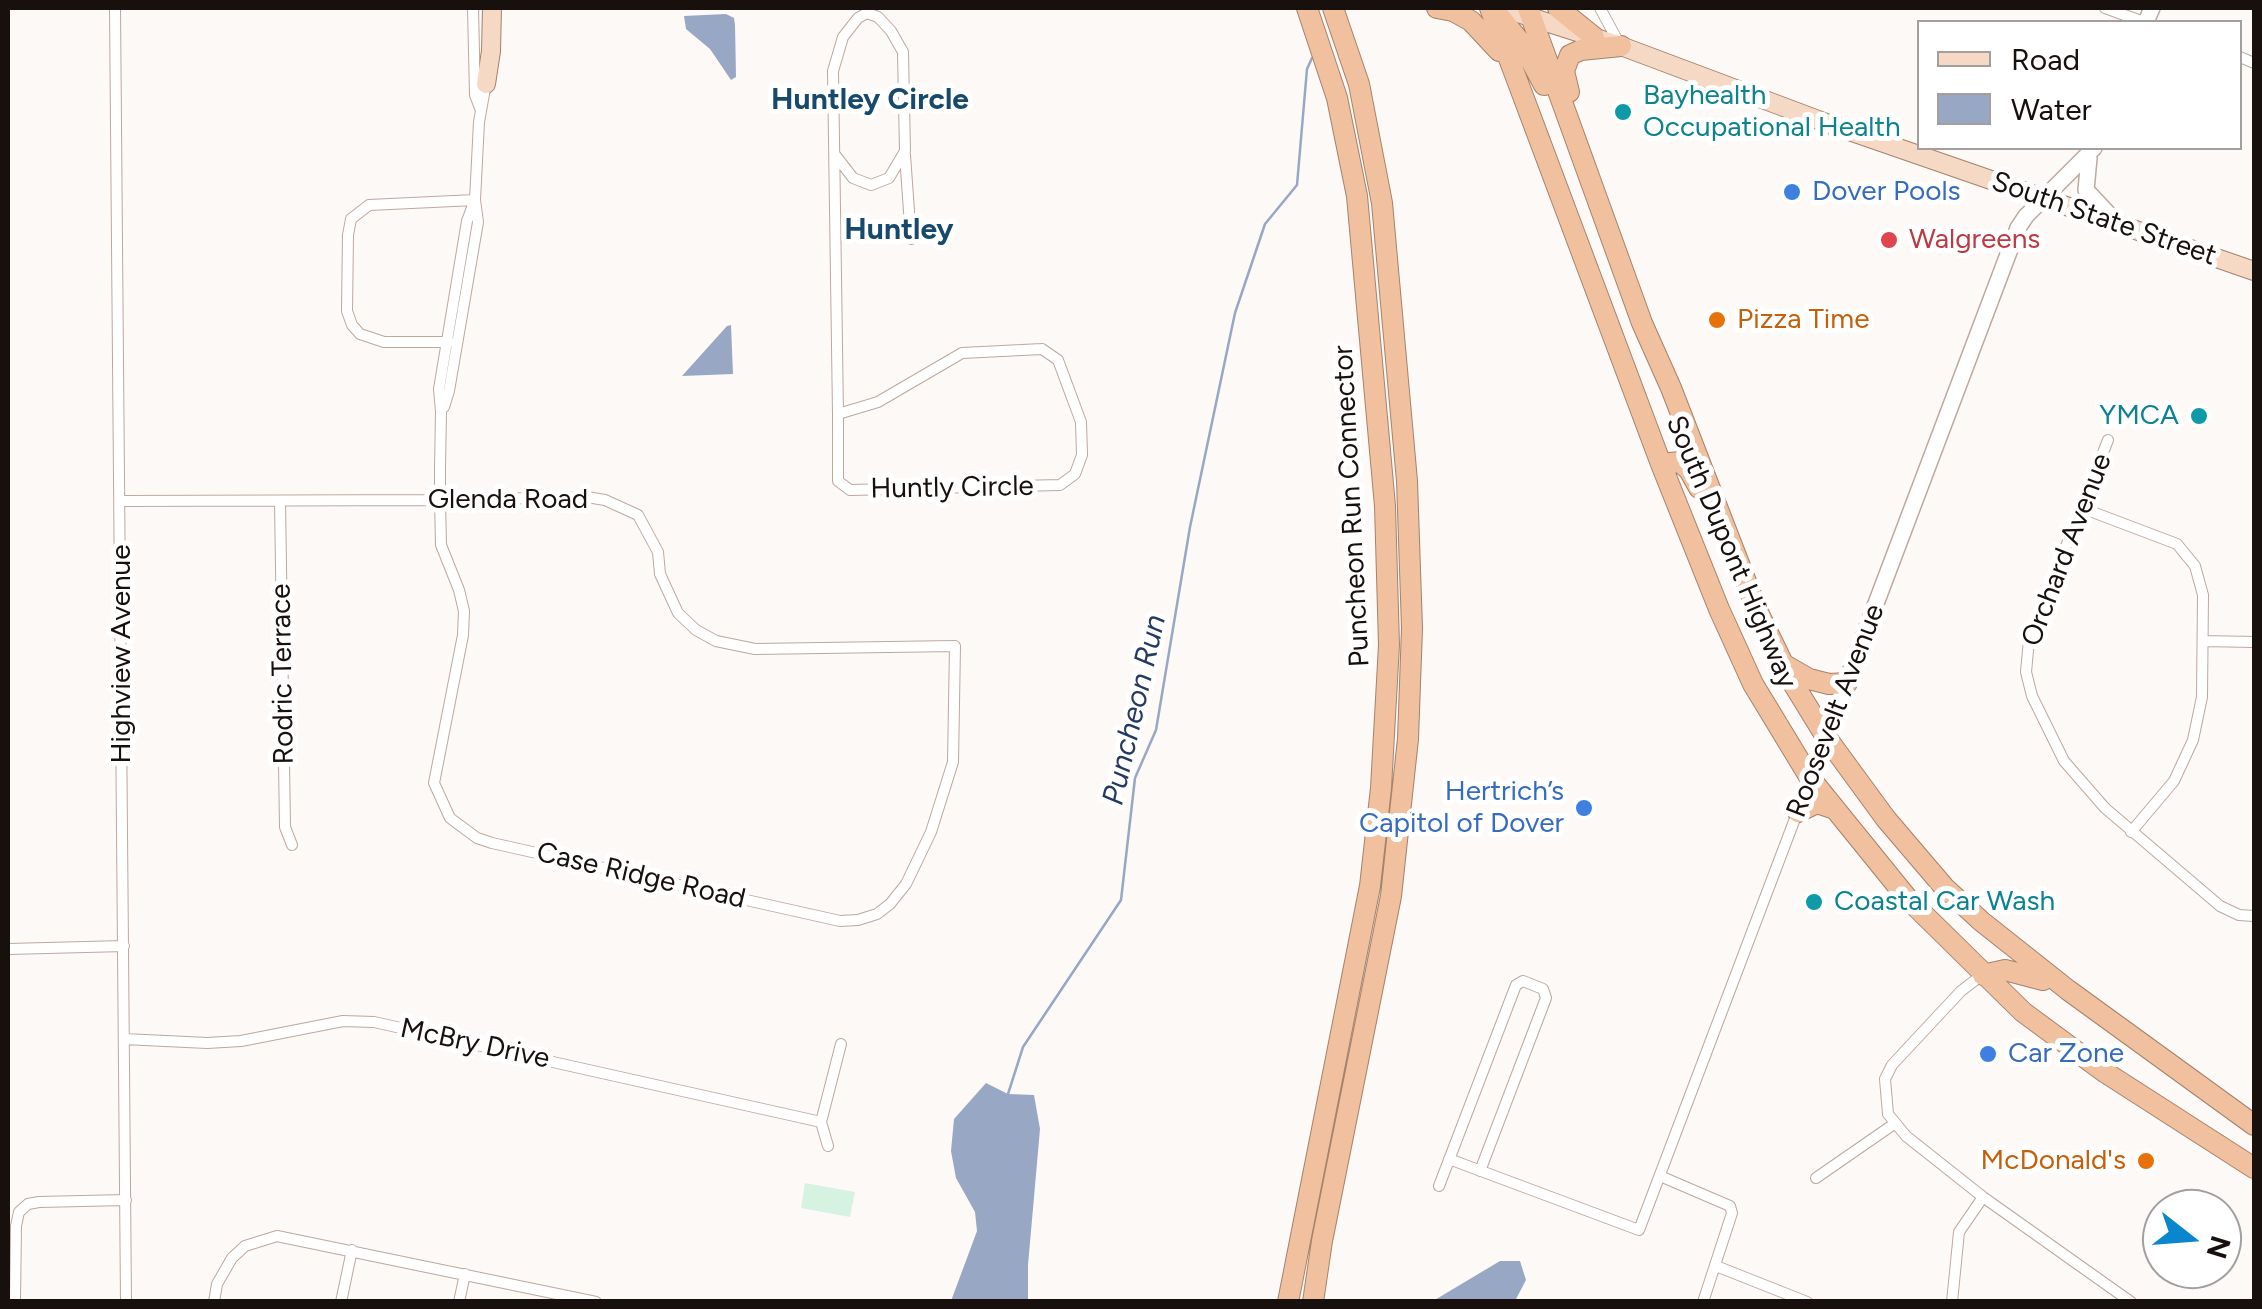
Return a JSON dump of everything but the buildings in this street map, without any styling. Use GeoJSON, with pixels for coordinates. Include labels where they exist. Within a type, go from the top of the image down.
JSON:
{"type":"FeatureCollection","features":[{"type":"Feature","properties":{"kind":"highway"},"geometry":{"type":"LineString","coordinates":[[1437,8],[1462,15],[1479,27],[1516,77]]}},
{"type":"Feature","properties":{"kind":"highway"},"geometry":{"type":"LineString","coordinates":[[1491,8],[1522,44],[1536,69],[1592,212],[1642,323]]}},
{"type":"Feature","properties":{"kind":"highway","name":"South Dupont Highway"},"geometry":{"type":"LineString","coordinates":[[1491,8],[1662,464],[1753,684],[1812,775],[1835,809],[1937,929],[2023,1012],[2103,1071],[2254,1168]]}},
{"type":"Feature","properties":{"kind":"highway"},"geometry":{"type":"LineString","coordinates":[[1558,8],[1594,38]]}},
{"type":"Feature","properties":{"kind":"highway","name":"Puncheon Run Connector"},"geometry":{"type":"LineString","coordinates":[[1313,1302],[1391,896],[1408,739],[1412,628],[1407,482],[1382,203],[1360,84],[1333,10]]}},
{"type":"Feature","properties":{"kind":"highway","name":"South Dupont Highway"},"geometry":{"type":"LineString","coordinates":[[1528,11],[1642,323],[1750,593],[1783,664],[1826,736],[1853,776],[1944,887],[1996,935],[2254,1125]]}},
{"type":"Feature","properties":{"kind":"highway","name":"Puncheon Run Connector"},"geometry":{"type":"LineString","coordinates":[[1288,1302],[1370,886],[1381,788],[1389,644],[1385,506],[1359,211],[1346,131],[1310,14]]}},
{"type":"Feature","properties":{"kind":"highway"},"geometry":{"type":"LineString","coordinates":[[1591,176],[1564,65],[1574,52],[1621,46]]}},
{"type":"Feature","properties":{"kind":"highway"},"geometry":{"type":"LineString","coordinates":[[1662,464],[1680,462],[1696,479],[1728,560],[1750,593]]}},
{"type":"Feature","properties":{"kind":"highway"},"geometry":{"type":"LineString","coordinates":[[1783,664],[1810,679],[1846,683]]}},
{"type":"Feature","properties":{"kind":"highway"},"geometry":{"type":"LineString","coordinates":[[1812,775],[1830,766],[1853,776]]}},
{"type":"Feature","properties":{"kind":"highway"},"geometry":{"type":"LineString","coordinates":[[1798,812],[1817,804],[1835,809]]}},
{"type":"Feature","properties":{"kind":"highway"},"geometry":{"type":"LineString","coordinates":[[1937,929],[1975,943],[1996,935]]}},
{"type":"Feature","properties":{"kind":"highway"},"geometry":{"type":"LineString","coordinates":[[1983,975],[2006,970],[2023,972],[2068,990]]}},
{"type":"Feature","properties":{"kind":"main road"},"geometry":{"type":"LineString","coordinates":[[486,84],[491,51],[489,8]]}},
{"type":"Feature","properties":{"kind":"main road","name":"South State Street"},"geometry":{"type":"LineString","coordinates":[[1502,8],[1528,11],[1830,124],[2254,272]]}},
{"type":"Feature","properties":{"kind":"street","name":"Highview Avenue"},"geometry":{"type":"LineString","coordinates":[[115,8],[126,1302]]}},
{"type":"Feature","properties":{"kind":"street"},"geometry":{"type":"LineString","coordinates":[[473,8],[475,95],[480,108]]}},
{"type":"Feature","properties":{"kind":"street"},"geometry":{"type":"LineString","coordinates":[[1600,8],[1621,46]]}},
{"type":"Feature","properties":{"kind":"street"},"geometry":{"type":"LineString","coordinates":[[2105,8],[2139,20]]}},
{"type":"Feature","properties":{"kind":"street","name":"Huntly Circle"},"geometry":{"type":"LineString","coordinates":[[838,414],[878,402],[962,353],[1042,349],[1058,360],[1080,422],[1082,455],[1076,474],[1060,485],[850,490],[838,481],[834,60],[843,37],[866,10],[892,31],[903,52],[904,151],[912,239]]}},
{"type":"Feature","properties":{"kind":"street"},"geometry":{"type":"LineString","coordinates":[[480,108],[486,84]]}},
{"type":"Feature","properties":{"kind":"street","name":"Case Ridge Road"},"geometry":{"type":"LineString","coordinates":[[480,108],[475,200],[467,221],[451,342],[439,388],[442,545],[464,611],[434,784],[450,818],[477,838],[492,843],[840,920],[877,914],[906,884],[931,832],[946,786],[955,740],[955,646]]}},
{"type":"Feature","properties":{"kind":"street"},"geometry":{"type":"LineString","coordinates":[[2092,150],[2086,190],[2118,225]]}},
{"type":"Feature","properties":{"kind":"street","name":"Roosevelt Avenue"},"geometry":{"type":"LineString","coordinates":[[1480,1171],[1640,1230],[2013,239],[2026,216],[2092,150]]}},
{"type":"Feature","properties":{"kind":"street"},"geometry":{"type":"LineString","coordinates":[[835,153],[848,172],[871,186],[889,178],[904,151]]}},
{"type":"Feature","properties":{"kind":"street"},"geometry":{"type":"LineString","coordinates":[[835,212],[843,190],[863,184]]}},
{"type":"Feature","properties":{"kind":"street"},"geometry":{"type":"LineString","coordinates":[[451,342],[370,340],[352,325],[348,311],[348,235],[352,219],[369,205],[475,200]]}},
{"type":"Feature","properties":{"kind":"street","name":"Orchard Avenue"},"geometry":{"type":"LineString","coordinates":[[2108,440],[2028,640],[2026,672],[2038,713],[2064,761],[2130,832],[2220,906],[2239,915],[2254,916]]}},
{"type":"Feature","properties":{"kind":"street","name":"Glenda Road"},"geometry":{"type":"LineString","coordinates":[[121,501],[588,497],[621,504],[638,515],[650,532],[658,552],[660,574],[678,614],[696,630],[733,646],[955,646]]}},
{"type":"Feature","properties":{"kind":"street","name":"Rodric Terrace"},"geometry":{"type":"LineString","coordinates":[[280,501],[285,828],[292,845]]}},
{"type":"Feature","properties":{"kind":"street"},"geometry":{"type":"LineString","coordinates":[[2082,508],[2163,536],[2188,554],[2200,578],[2202,696],[2193,740],[2174,781],[2130,832]]}},
{"type":"Feature","properties":{"kind":"street"},"geometry":{"type":"LineString","coordinates":[[2203,641],[2254,642]]}},
{"type":"Feature","properties":{"kind":"street"},"geometry":{"type":"LineString","coordinates":[[8,949],[124,946]]}},
{"type":"Feature","properties":{"kind":"street"},"geometry":{"type":"LineString","coordinates":[[1983,975],[1961,991],[1892,1064],[1885,1097],[1894,1124],[1982,1198],[2131,1302]]}},
{"type":"Feature","properties":{"kind":"street"},"geometry":{"type":"LineString","coordinates":[[1439,1186],[1449,1159],[1516,984],[1523,981],[1544,989],[1546,998],[1480,1171],[1449,1159]]}},
{"type":"Feature","properties":{"kind":"street","name":"McBry Drive"},"geometry":{"type":"LineString","coordinates":[[124,1039],[224,1042],[343,1022],[374,1022],[821,1122]]}},
{"type":"Feature","properties":{"kind":"street"},"geometry":{"type":"LineString","coordinates":[[828,1146],[821,1122],[841,1044]]}},
{"type":"Feature","properties":{"kind":"street"},"geometry":{"type":"LineString","coordinates":[[1816,1178],[1894,1124]]}},
{"type":"Feature","properties":{"kind":"street"},"geometry":{"type":"LineString","coordinates":[[1660,1176],[1730,1206],[1732,1219],[1703,1302]]}},
{"type":"Feature","properties":{"kind":"street"},"geometry":{"type":"LineString","coordinates":[[1952,1302],[1959,1232],[1982,1198]]}},
{"type":"Feature","properties":{"kind":"street"},"geometry":{"type":"LineString","coordinates":[[16,1302],[19,1212],[28,1204],[39,1202],[126,1200]]}},
{"type":"Feature","properties":{"kind":"street"},"geometry":{"type":"LineString","coordinates":[[214,1302],[223,1270],[244,1246],[278,1236],[596,1302]]}},
{"type":"Feature","properties":{"kind":"street"},"geometry":{"type":"LineString","coordinates":[[341,1302],[352,1250]]}},
{"type":"Feature","properties":{"kind":"street"},"geometry":{"type":"LineString","coordinates":[[1716,1266],[1808,1302]]}},
{"type":"Feature","properties":{"kind":"street"},"geometry":{"type":"LineString","coordinates":[[458,1302],[464,1274]]}},
{"type":"Feature","properties":{"kind":"green space"},"geometry":{"type":"Polygon","coordinates":[[[805,1183],[855,1192],[850,1217],[801,1208],[805,1183]]]}},
{"type":"Feature","properties":{"kind":"water"},"geometry":{"type":"Polygon","coordinates":[[[726,14],[734,18],[735,25],[736,77],[731,80],[710,49],[686,29],[684,16],[726,14]]]}},
{"type":"Feature","properties":{"kind":"water"},"geometry":{"type":"Polygon","coordinates":[[[731,325],[733,374],[682,376],[727,326],[731,325]]]}},
{"type":"Feature","properties":{"kind":"water"},"geometry":{"type":"Polygon","coordinates":[[[986,1083],[1008,1094],[1034,1095],[1040,1129],[1028,1301],[951,1301],[977,1231],[975,1212],[956,1178],[951,1151],[954,1119],[986,1083]]]}},
{"type":"Feature","properties":{"kind":"water"},"geometry":{"type":"Polygon","coordinates":[[[1500,1261],[1520,1261],[1526,1280],[1515,1301],[1433,1301],[1500,1261]]]}},
{"type":"Feature","properties":{"kind":"waterway","name":"Puncheon Run"},"geometry":{"type":"LineString","coordinates":[[1008,1094],[1023,1047],[1121,900],[1135,778],[1156,730],[1190,527],[1235,313],[1265,224],[1297,185],[1307,69],[1312,58]]}},
{"type":"Feature","properties":{"kind":"place","name":"Bayhealth Occupational Health"},"geometry":{"type":"Point","coordinates":[1623,112]}},
{"type":"Feature","properties":{"kind":"place","name":"Dover Pools"},"geometry":{"type":"Point","coordinates":[1792,192]}},
{"type":"Feature","properties":{"kind":"place","name":"Walgreens"},"geometry":{"type":"Point","coordinates":[1889,240]}},
{"type":"Feature","properties":{"kind":"place","name":"Pizza Time"},"geometry":{"type":"Point","coordinates":[1717,320]}},
{"type":"Feature","properties":{"kind":"place","name":"YMCA"},"geometry":{"type":"Point","coordinates":[2199,416]}},
{"type":"Feature","properties":{"kind":"place","name":"Hertrich’s Capitol of Dover"},"geometry":{"type":"Point","coordinates":[1584,808]}},
{"type":"Feature","properties":{"kind":"place","name":"Coastal Car Wash"},"geometry":{"type":"Point","coordinates":[1814,902]}},
{"type":"Feature","properties":{"kind":"place","name":"Car Zone"},"geometry":{"type":"Point","coordinates":[1988,1054]}},
{"type":"Feature","properties":{"kind":"place","name":"McDonald's"},"geometry":{"type":"Point","coordinates":[2146,1161]}},
{"type":"Feature","properties":{"kind":"district","name":"Huntley Circle"},"geometry":{"type":"Point","coordinates":[870,100]}},
{"type":"Feature","properties":{"kind":"district","name":"Huntley"},"geometry":{"type":"Point","coordinates":[899,230]}}]}
